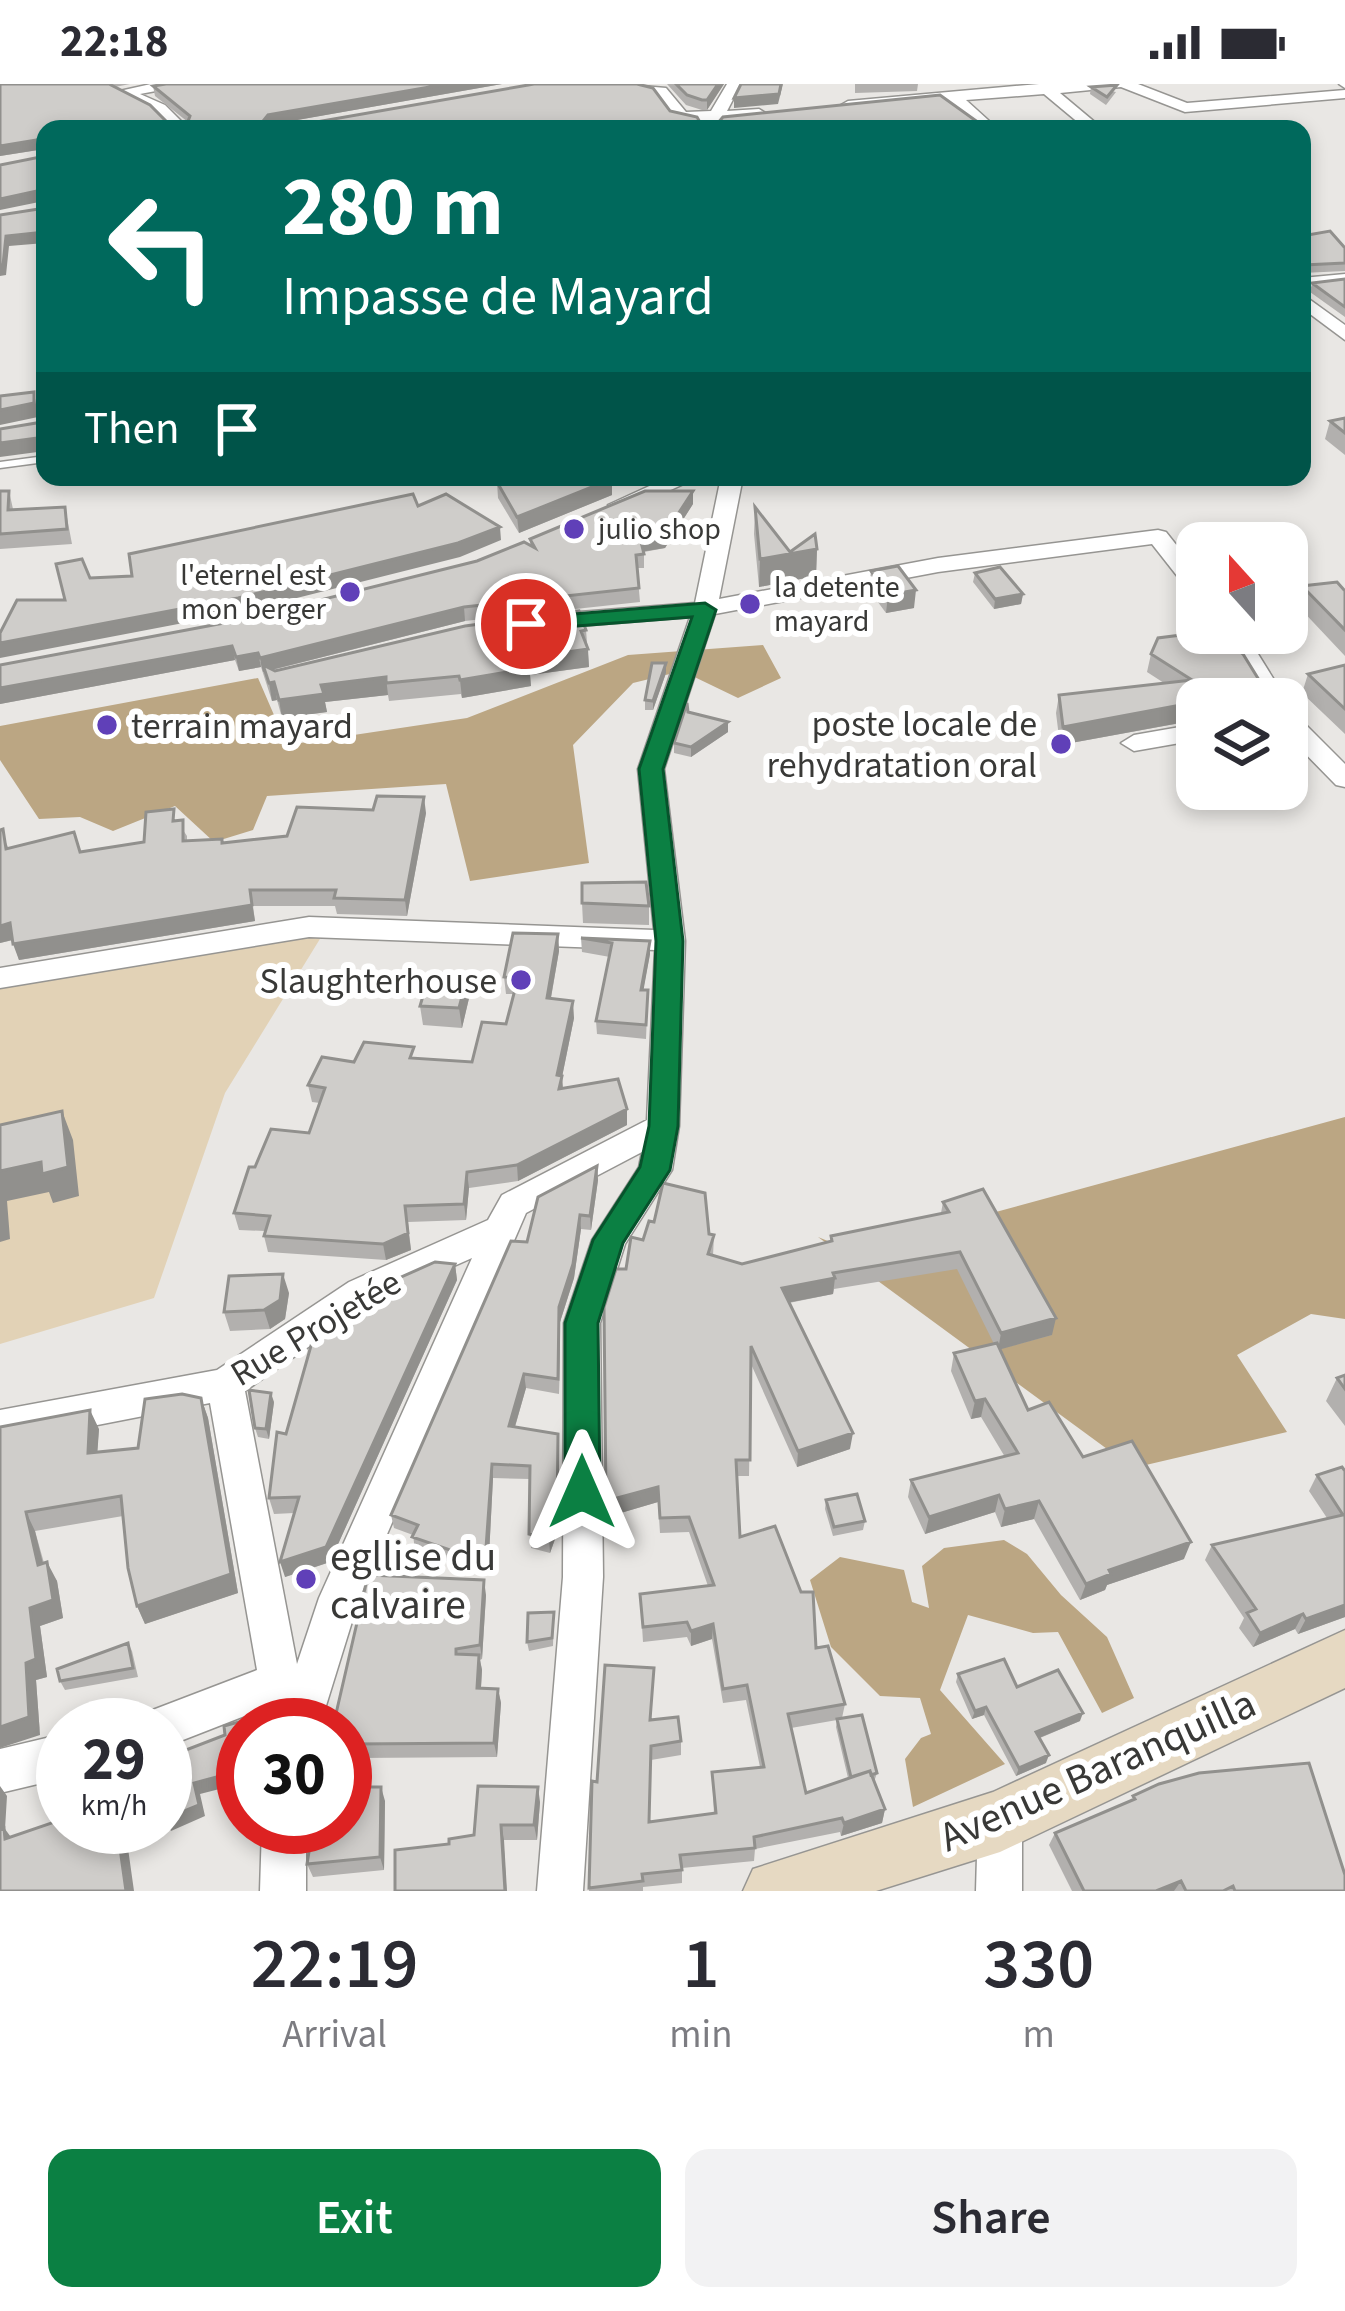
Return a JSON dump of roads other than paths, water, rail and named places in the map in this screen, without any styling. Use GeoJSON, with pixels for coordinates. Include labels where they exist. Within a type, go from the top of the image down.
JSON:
{"type":"FeatureCollection","features":[{"type":"Feature","properties":{"kind":"main road","name":"Avenue Baranquilla"},"geometry":{"type":"LineString","coordinates":[[776,1891],[1000,1821],[1345,1658]]}},
{"type":"Feature","properties":{"kind":"street"},"geometry":{"type":"LineString","coordinates":[[173,120],[160,108],[122,92],[186,84]]}},
{"type":"Feature","properties":{"kind":"street"},"geometry":{"type":"LineString","coordinates":[[627,84],[661,91],[682,117],[697,120]]}},
{"type":"Feature","properties":{"kind":"street"},"geometry":{"type":"LineString","coordinates":[[714,120],[734,84]]}},
{"type":"Feature","properties":{"kind":"street"},"geometry":{"type":"LineString","coordinates":[[837,106],[1121,84],[1185,108],[1344,88]]}},
{"type":"Feature","properties":{"kind":"street"},"geometry":{"type":"LineString","coordinates":[[1044,87],[1083,120]]}},
{"type":"Feature","properties":{"kind":"street"},"geometry":{"type":"LineString","coordinates":[[951,95],[980,120]]}},
{"type":"Feature","properties":{"kind":"street"},"geometry":{"type":"LineString","coordinates":[[731,120],[776,113]]}},
{"type":"Feature","properties":{"kind":"street"},"geometry":{"type":"LineString","coordinates":[[1311,282],[1345,279]]}},
{"type":"Feature","properties":{"kind":"street"},"geometry":{"type":"LineString","coordinates":[[1311,306],[1345,334]]}},
{"type":"Feature","properties":{"kind":"street"},"geometry":{"type":"LineString","coordinates":[[601,513],[666,486]]}},
{"type":"Feature","properties":{"kind":"street"},"geometry":{"type":"LineString","coordinates":[[560,1891],[583,1576],[582,1323],[609,1240],[655,1170],[664,1126],[670,941],[651,769],[705,610],[730,486]]}},
{"type":"Feature","properties":{"kind":"street"},"geometry":{"type":"LineString","coordinates":[[507,627],[564,618],[705,610],[938,565],[1158,537],[1176,560]]}},
{"type":"Feature","properties":{"kind":"street"},"geometry":{"type":"LineString","coordinates":[[1134,743],[1176,736]]}},
{"type":"Feature","properties":{"kind":"street"},"geometry":{"type":"LineString","coordinates":[[1308,741],[1345,779]]}},
{"type":"Feature","properties":{"kind":"street"},"geometry":{"type":"LineString","coordinates":[[0,978],[308,927],[670,941]]}},
{"type":"Feature","properties":{"kind":"street","name":"Rue Projetée"},"geometry":{"type":"LineString","coordinates":[[0,1426],[225,1384],[361,1292],[500,1230],[514,1204],[664,1126]]}},
{"type":"Feature","properties":{"kind":"street"},"geometry":{"type":"LineString","coordinates":[[308,1698],[339,1598],[455,1343],[500,1230]]}},
{"type":"Feature","properties":{"kind":"street"},"geometry":{"type":"LineString","coordinates":[[225,1384],[281,1698]]}},
{"type":"Feature","properties":{"kind":"street"},"geometry":{"type":"LineString","coordinates":[[192,1716],[280,1682]]}},
{"type":"Feature","properties":{"kind":"street"},"geometry":{"type":"LineString","coordinates":[[0,1772],[36,1763]]}},
{"type":"Feature","properties":{"kind":"street"},"geometry":{"type":"LineString","coordinates":[[999,1891],[1000,1821]]}},
{"type":"Feature","properties":{"kind":"street"},"geometry":{"type":"LineString","coordinates":[[283,1891],[284,1854]]}},
{"type":"Feature","properties":{"kind":"lane"},"geometry":{"type":"LineString","coordinates":[[0,465],[36,460]]}},
{"type":"Feature","properties":{"kind":"place","name":"julio shop"},"geometry":{"type":"Point","coordinates":[574,529]}},
{"type":"Feature","properties":{"kind":"place","name":"l'eternel est mon berger"},"geometry":{"type":"Point","coordinates":[350,592]}},
{"type":"Feature","properties":{"kind":"place","name":"la detente mayard"},"geometry":{"type":"Point","coordinates":[750,604]}},
{"type":"Feature","properties":{"kind":"place","name":"terrain mayard"},"geometry":{"type":"Point","coordinates":[107,725]}},
{"type":"Feature","properties":{"kind":"place","name":"poste locale de rehydratation oral"},"geometry":{"type":"Point","coordinates":[1061,744]}},
{"type":"Feature","properties":{"kind":"place","name":"Slaughterhouse"},"geometry":{"type":"Point","coordinates":[521,980]}},
{"type":"Feature","properties":{"kind":"place","name":"egllise du calvaire"},"geometry":{"type":"Point","coordinates":[306,1579]}}]}
